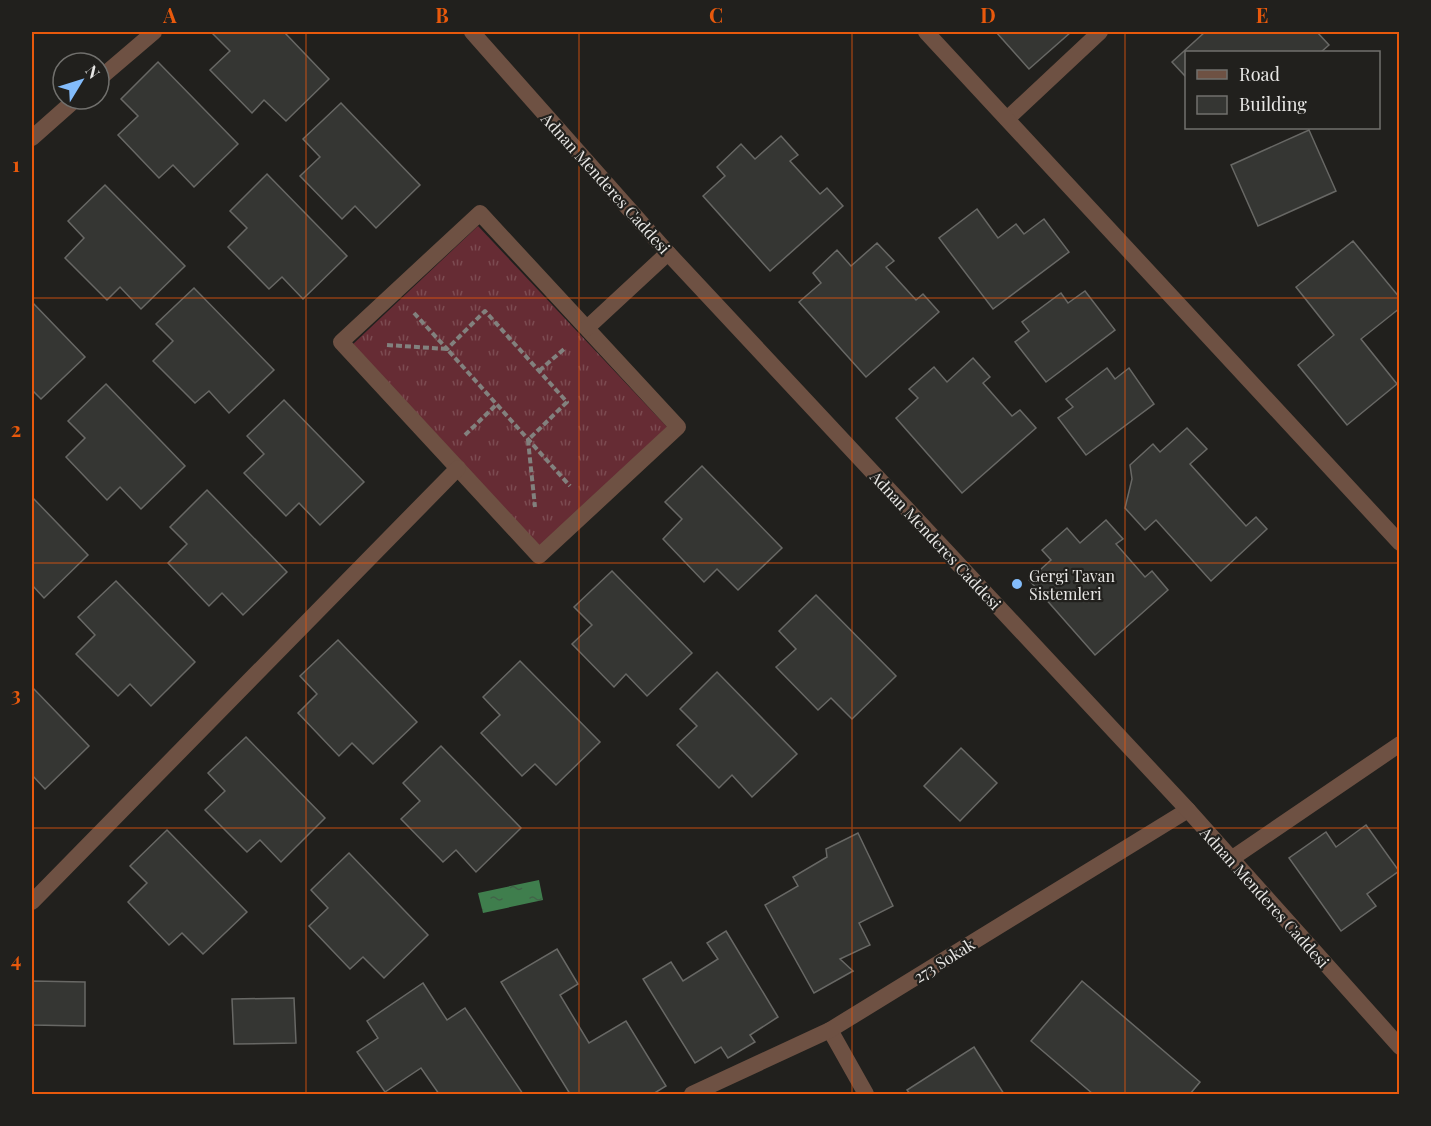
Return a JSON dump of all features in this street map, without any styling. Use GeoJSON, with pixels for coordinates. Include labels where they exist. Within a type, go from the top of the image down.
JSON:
{"type":"FeatureCollection","features":[{"type":"Feature","properties":{"kind":"street"},"geometry":{"type":"LineString","coordinates":[[111,69],[154,32]]}},
{"type":"Feature","properties":{"kind":"street","name":"Adnan Menderes Caddesi"},"geometry":{"type":"LineString","coordinates":[[472,32],[668,253],[1188,810],[1400,1047]]}},
{"type":"Feature","properties":{"kind":"street"},"geometry":{"type":"LineString","coordinates":[[926,32],[1400,543]]}},
{"type":"Feature","properties":{"kind":"street"},"geometry":{"type":"LineString","coordinates":[[1007,119],[1100,32]]}},
{"type":"Feature","properties":{"kind":"street"},"geometry":{"type":"LineString","coordinates":[[32,138],[62,111]]}},
{"type":"Feature","properties":{"kind":"street"},"geometry":{"type":"LineString","coordinates":[[480,213],[678,427],[539,556],[341,342],[395,292],[480,213]]}},
{"type":"Feature","properties":{"kind":"street"},"geometry":{"type":"LineString","coordinates":[[587,328],[668,253]]}},
{"type":"Feature","properties":{"kind":"street"},"geometry":{"type":"LineString","coordinates":[[32,902],[458,468]]}},
{"type":"Feature","properties":{"kind":"street"},"geometry":{"type":"LineString","coordinates":[[1231,858],[1400,744]]}},
{"type":"Feature","properties":{"kind":"street","name":"273 Sokak"},"geometry":{"type":"LineString","coordinates":[[692,1095],[830,1030],[1188,810]]}},
{"type":"Feature","properties":{"kind":"street"},"geometry":{"type":"LineString","coordinates":[[830,1030],[866,1095]]}},
{"type":"Feature","properties":{"kind":"path"},"geometry":{"type":"LineString","coordinates":[[395,292],[591,509]]}},
{"type":"Feature","properties":{"kind":"path"},"geometry":{"type":"LineString","coordinates":[[447,350],[485,311],[567,402],[528,440]]}},
{"type":"Feature","properties":{"kind":"path"},"geometry":{"type":"LineString","coordinates":[[341,342],[447,350]]}},
{"type":"Feature","properties":{"kind":"path"},"geometry":{"type":"LineString","coordinates":[[444,455],[497,404]]}},
{"type":"Feature","properties":{"kind":"path"},"geometry":{"type":"LineString","coordinates":[[528,440],[539,556]]}},
{"type":"Feature","properties":{"kind":"green space"},"geometry":{"type":"Polygon","coordinates":[[[478,226],[669,429],[542,549],[351,346],[478,226]]]}},
{"type":"Feature","properties":{"kind":"water"},"geometry":{"type":"Polygon","coordinates":[[[539,880],[543,900],[483,913],[478,893],[539,880]]]}},
{"type":"Feature","properties":{"kind":"building"},"geometry":{"type":"Polygon","coordinates":[[[284,32],[329,79],[286,121],[264,100],[252,113],[210,70],[230,51],[212,33],[284,32]]]}},
{"type":"Feature","properties":{"kind":"building"},"geometry":{"type":"Polygon","coordinates":[[[996,32],[1071,32],[1029,69],[996,32]]]}},
{"type":"Feature","properties":{"kind":"building"},"geometry":{"type":"Polygon","coordinates":[[[1205,32],[1317,32],[1329,45],[1322,51],[1185,51],[1185,76],[1172,62],[1205,32]]]}},
{"type":"Feature","properties":{"kind":"building"},"geometry":{"type":"Polygon","coordinates":[[[158,62],[238,144],[194,187],[173,165],[159,178],[118,135],[138,116],[121,99],[158,62]]]}},
{"type":"Feature","properties":{"kind":"building"},"geometry":{"type":"Polygon","coordinates":[[[341,103],[420,185],[376,228],[355,206],[342,219],[300,176],[320,157],[303,139],[341,103]]]}},
{"type":"Feature","properties":{"kind":"building"},"geometry":{"type":"Polygon","coordinates":[[[1309,130],[1336,191],[1258,226],[1231,165],[1309,130]]]}},
{"type":"Feature","properties":{"kind":"building"},"geometry":{"type":"Polygon","coordinates":[[[781,136],[798,155],[790,161],[820,194],[827,188],[843,206],[770,271],[703,196],[725,176],[717,167],[741,144],[755,159],[781,136]]]}},
{"type":"Feature","properties":{"kind":"building"},"geometry":{"type":"Polygon","coordinates":[[[267,174],[347,256],[303,299],[282,277],[269,289],[228,247],[247,228],[230,211],[267,174]]]}},
{"type":"Feature","properties":{"kind":"building"},"geometry":{"type":"Polygon","coordinates":[[[105,185],[185,266],[141,309],[120,287],[107,300],[65,258],[84,238],[68,221],[105,185]]]}},
{"type":"Feature","properties":{"kind":"building"},"geometry":{"type":"Polygon","coordinates":[[[977,209],[998,238],[1016,224],[1024,234],[1044,219],[1069,252],[993,309],[939,238],[977,209]]]}},
{"type":"Feature","properties":{"kind":"building"},"geometry":{"type":"Polygon","coordinates":[[[1353,241],[1400,298],[1400,308],[1361,339],[1397,384],[1347,425],[1298,365],[1334,335],[1296,287],[1353,241]]]}},
{"type":"Feature","properties":{"kind":"building"},"geometry":{"type":"Polygon","coordinates":[[[877,243],[894,261],[886,267],[916,300],[923,294],[939,312],[866,377],[799,302],[821,283],[813,273],[837,250],[851,266],[877,243]]]}},
{"type":"Feature","properties":{"kind":"building"},"geometry":{"type":"Polygon","coordinates":[[[194,288],[274,370],[229,413],[209,391],[195,403],[153,361],[173,341],[156,324],[194,288]]]}},
{"type":"Feature","properties":{"kind":"building"},"geometry":{"type":"Polygon","coordinates":[[[1085,291],[1115,330],[1046,382],[1015,342],[1029,331],[1022,322],[1061,293],[1068,303],[1085,291]]]}},
{"type":"Feature","properties":{"kind":"building"},"geometry":{"type":"Polygon","coordinates":[[[32,302],[85,357],[41,399],[32,390],[32,302]]]}},
{"type":"Feature","properties":{"kind":"building"},"geometry":{"type":"Polygon","coordinates":[[[973,358],[990,377],[983,383],[1012,416],[1020,410],[1036,428],[962,493],[896,418],[918,398],[909,389],[934,367],[947,382],[973,358]]]}},
{"type":"Feature","properties":{"kind":"building"},"geometry":{"type":"Polygon","coordinates":[[[1107,368],[1115,379],[1129,368],[1154,404],[1086,455],[1058,418],[1073,407],[1066,399],[1107,368]]]}},
{"type":"Feature","properties":{"kind":"building"},"geometry":{"type":"Polygon","coordinates":[[[106,384],[185,466],[141,509],[120,487],[107,500],[66,457],[85,438],[68,421],[106,384]]]}},
{"type":"Feature","properties":{"kind":"building"},"geometry":{"type":"Polygon","coordinates":[[[284,400],[364,482],[320,525],[299,503],[286,516],[244,473],[264,454],[247,436],[284,400]]]}},
{"type":"Feature","properties":{"kind":"building"},"geometry":{"type":"Polygon","coordinates":[[[1187,428],[1207,449],[1190,464],[1246,526],[1256,517],[1267,529],[1211,581],[1156,520],[1145,530],[1125,508],[1132,479],[1130,465],[1153,444],[1160,452],[1187,428]]]}},
{"type":"Feature","properties":{"kind":"building"},"geometry":{"type":"Polygon","coordinates":[[[702,466],[782,548],[738,590],[717,569],[704,582],[663,539],[682,519],[665,502],[702,466]]]}},
{"type":"Feature","properties":{"kind":"building"},"geometry":{"type":"Polygon","coordinates":[[[207,490],[287,572],[243,615],[222,593],[209,606],[168,563],[187,544],[170,527],[207,490]]]}},
{"type":"Feature","properties":{"kind":"building"},"geometry":{"type":"Polygon","coordinates":[[[32,497],[88,555],[44,598],[32,585],[32,497]]]}},
{"type":"Feature","properties":{"kind":"building"},"geometry":{"type":"Polygon","coordinates":[[[1106,520],[1123,539],[1116,544],[1145,577],[1152,571],[1168,590],[1095,655],[1029,580],[1051,560],[1042,550],[1067,528],[1080,543],[1106,520]]]}},
{"type":"Feature","properties":{"kind":"building"},"geometry":{"type":"Polygon","coordinates":[[[612,571],[692,653],[647,696],[626,674],[614,687],[572,644],[592,625],[574,607],[612,571]]]}},
{"type":"Feature","properties":{"kind":"building"},"geometry":{"type":"Polygon","coordinates":[[[116,581],[195,662],[151,706],[130,684],[118,696],[76,654],[95,635],[78,617],[116,581]]]}},
{"type":"Feature","properties":{"kind":"building"},"geometry":{"type":"Polygon","coordinates":[[[816,595],[896,676],[852,719],[831,698],[818,710],[776,667],[796,649],[779,631],[816,595]]]}},
{"type":"Feature","properties":{"kind":"building"},"geometry":{"type":"Polygon","coordinates":[[[338,640],[417,722],[373,764],[352,743],[339,756],[298,713],[317,694],[300,676],[338,640]]]}},
{"type":"Feature","properties":{"kind":"building"},"geometry":{"type":"Polygon","coordinates":[[[520,661],[600,742],[556,785],[535,764],[522,776],[481,733],[500,715],[483,697],[520,661]]]}},
{"type":"Feature","properties":{"kind":"building"},"geometry":{"type":"Polygon","coordinates":[[[717,672],[797,754],[752,797],[732,775],[719,788],[677,745],[697,726],[680,709],[717,672]]]}},
{"type":"Feature","properties":{"kind":"building"},"geometry":{"type":"Polygon","coordinates":[[[32,687],[89,746],[45,789],[32,775],[32,687]]]}},
{"type":"Feature","properties":{"kind":"building"},"geometry":{"type":"Polygon","coordinates":[[[246,737],[325,818],[281,862],[260,840],[247,852],[205,810],[225,791],[208,773],[246,737]]]}},
{"type":"Feature","properties":{"kind":"building"},"geometry":{"type":"Polygon","coordinates":[[[441,746],[521,828],[476,872],[456,850],[443,862],[401,819],[420,801],[403,783],[441,746]]]}},
{"type":"Feature","properties":{"kind":"building"},"geometry":{"type":"Polygon","coordinates":[[[961,748],[997,783],[960,821],[924,786],[961,748]]]}},
{"type":"Feature","properties":{"kind":"building"},"geometry":{"type":"Polygon","coordinates":[[[1366,825],[1399,871],[1367,894],[1376,906],[1341,931],[1289,858],[1326,832],[1336,847],[1366,825]]]}},
{"type":"Feature","properties":{"kind":"building"},"geometry":{"type":"Polygon","coordinates":[[[167,830],[247,912],[203,954],[182,933],[169,945],[128,902],[147,883],[130,866],[167,830]]]}},
{"type":"Feature","properties":{"kind":"building"},"geometry":{"type":"Polygon","coordinates":[[[858,833],[893,906],[859,923],[870,945],[840,959],[853,971],[814,993],[765,905],[798,886],[793,877],[827,857],[826,849],[858,833]]]}},
{"type":"Feature","properties":{"kind":"building"},"geometry":{"type":"Polygon","coordinates":[[[349,853],[428,935],[384,978],[363,957],[350,969],[309,926],[328,908],[311,890],[349,853]]]}},
{"type":"Feature","properties":{"kind":"building"},"geometry":{"type":"Polygon","coordinates":[[[726,931],[778,1017],[750,1035],[755,1042],[728,1058],[721,1047],[695,1063],[643,979],[671,962],[683,981],[718,959],[707,943],[726,931]]]}},
{"type":"Feature","properties":{"kind":"building"},"geometry":{"type":"Polygon","coordinates":[[[557,949],[578,984],[560,995],[589,1043],[626,1021],[666,1086],[653,1094],[570,1094],[501,982],[557,949]]]}},
{"type":"Feature","properties":{"kind":"building"},"geometry":{"type":"Polygon","coordinates":[[[32,981],[85,982],[85,1026],[32,1025],[32,981]]]}},
{"type":"Feature","properties":{"kind":"building"},"geometry":{"type":"Polygon","coordinates":[[[1082,981],[1200,1082],[1190,1094],[1093,1094],[1031,1041],[1082,981]]]}},
{"type":"Feature","properties":{"kind":"building"},"geometry":{"type":"Polygon","coordinates":[[[423,983],[447,1020],[465,1008],[523,1094],[439,1094],[421,1068],[385,1092],[357,1052],[378,1038],[367,1021],[423,983]]]}},
{"type":"Feature","properties":{"kind":"building"},"geometry":{"type":"Polygon","coordinates":[[[294,998],[296,1043],[234,1044],[232,999],[294,998]]]}},
{"type":"Feature","properties":{"kind":"building"},"geometry":{"type":"Polygon","coordinates":[[[974,1047],[1004,1094],[910,1094],[907,1090],[974,1047]]]}},
{"type":"Feature","properties":{"kind":"place","name":"Gergi Tavan Sistemleri"},"geometry":{"type":"Point","coordinates":[1017,584]}}]}
